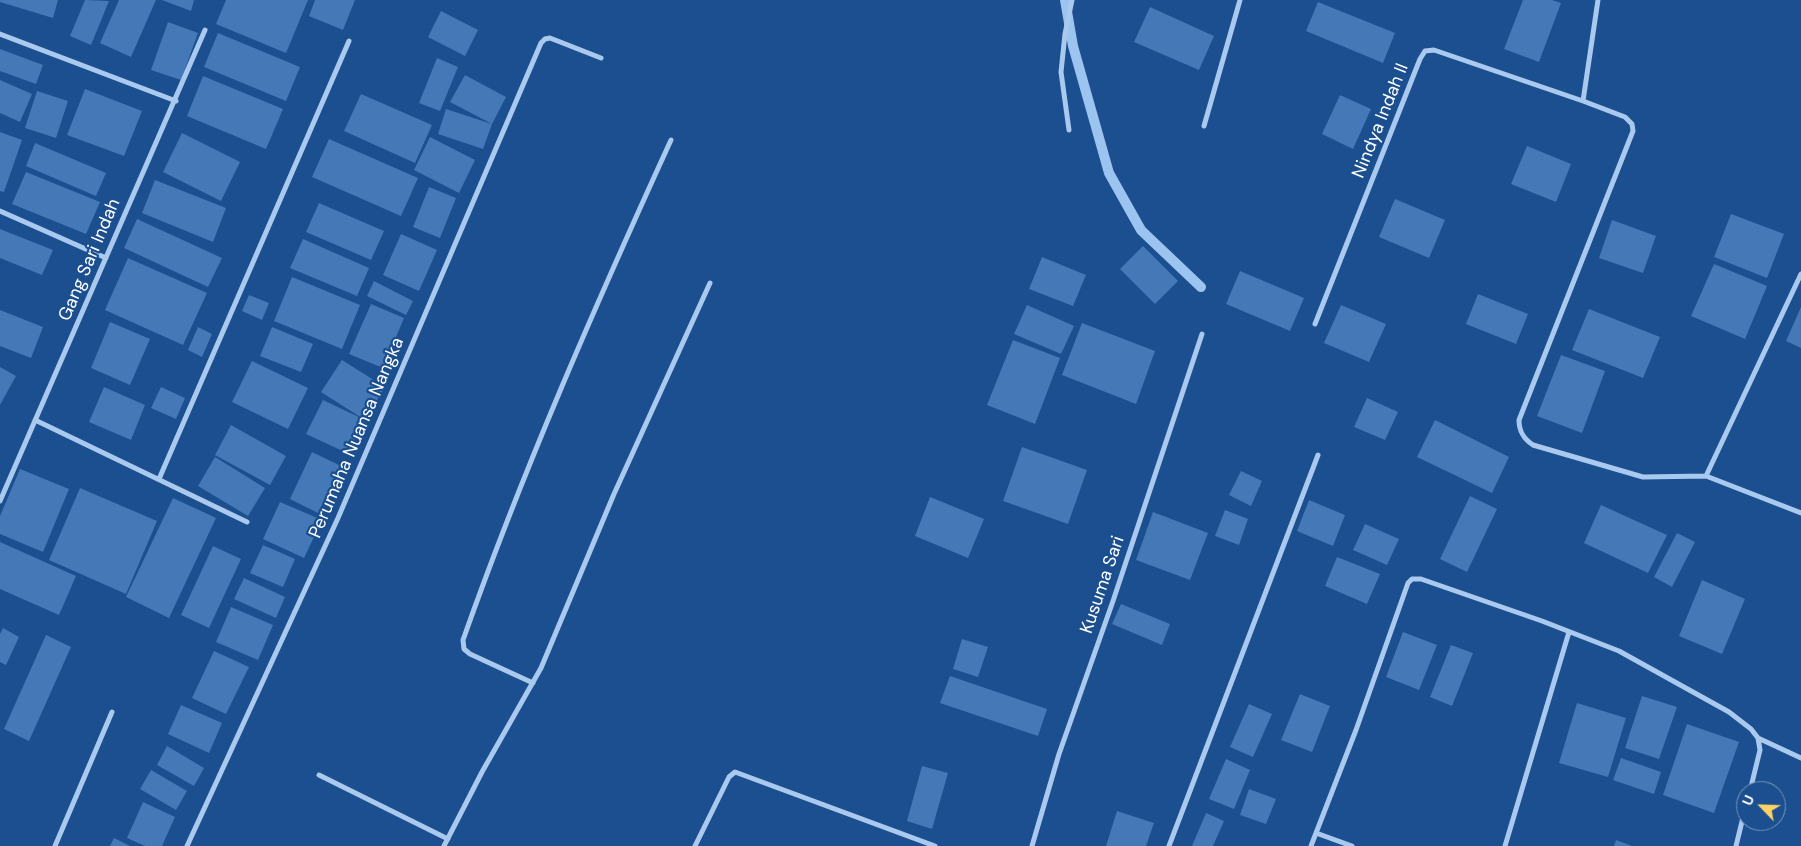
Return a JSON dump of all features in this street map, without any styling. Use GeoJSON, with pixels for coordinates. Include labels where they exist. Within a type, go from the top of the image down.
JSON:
{"type":"FeatureCollection","features":[{"type":"Feature","properties":{"kind":"street"},"geometry":{"type":"LineString","coordinates":[[1069,130],[1061,72],[1065,34],[1072,0]]}},
{"type":"Feature","properties":{"kind":"street"},"geometry":{"type":"LineString","coordinates":[[1204,126],[1240,0]]}},
{"type":"Feature","properties":{"kind":"street"},"geometry":{"type":"LineString","coordinates":[[1583,101],[1598,0]]}},
{"type":"Feature","properties":{"kind":"street","name":"Gang Sari Indah"},"geometry":{"type":"LineString","coordinates":[[0,501],[176,101],[205,30]]}},
{"type":"Feature","properties":{"kind":"street"},"geometry":{"type":"LineString","coordinates":[[0,34],[176,101]]}},
{"type":"Feature","properties":{"kind":"street","name":"Perumaha Nuansa Nangka"},"geometry":{"type":"LineString","coordinates":[[187,846],[338,518],[541,43],[545,39],[550,38],[601,58]]}},
{"type":"Feature","properties":{"kind":"street"},"geometry":{"type":"LineString","coordinates":[[159,479],[349,41]]}},
{"type":"Feature","properties":{"kind":"street","name":"Nindya Indah II"},"geometry":{"type":"LineString","coordinates":[[1315,324],[1416,68],[1425,51],[1434,50],[1625,117],[1632,124],[1633,132],[1519,420],[1519,426],[1521,433],[1533,445],[1643,477],[1706,476]]}},
{"type":"Feature","properties":{"kind":"street"},"geometry":{"type":"LineString","coordinates":[[533,683],[470,654],[464,649],[463,640],[490,563],[555,405],[613,266],[671,140]]}},
{"type":"Feature","properties":{"kind":"street"},"geometry":{"type":"LineString","coordinates":[[0,211],[106,258]]}},
{"type":"Feature","properties":{"kind":"street"},"geometry":{"type":"LineString","coordinates":[[1801,274],[1706,476],[1801,513]]}},
{"type":"Feature","properties":{"kind":"street"},"geometry":{"type":"LineString","coordinates":[[444,846],[482,772],[541,668],[614,494],[710,283]]}},
{"type":"Feature","properties":{"kind":"street","name":"Kusuma Sari"},"geometry":{"type":"LineString","coordinates":[[1032,846],[1058,754],[1113,601],[1202,334]]}},
{"type":"Feature","properties":{"kind":"street"},"geometry":{"type":"LineString","coordinates":[[35,420],[247,522]]}},
{"type":"Feature","properties":{"kind":"street"},"geometry":{"type":"LineString","coordinates":[[1169,846],[1318,455]]}},
{"type":"Feature","properties":{"kind":"street"},"geometry":{"type":"LineString","coordinates":[[1311,846],[1356,730],[1408,583],[1412,578],[1421,579],[1619,651],[1729,712],[1758,738],[1801,758]]}},
{"type":"Feature","properties":{"kind":"street"},"geometry":{"type":"LineString","coordinates":[[1505,846],[1569,632]]}},
{"type":"Feature","properties":{"kind":"street"},"geometry":{"type":"LineString","coordinates":[[55,846],[112,712]]}},
{"type":"Feature","properties":{"kind":"street"},"geometry":{"type":"LineString","coordinates":[[1752,781],[1760,750],[1758,738]]}},
{"type":"Feature","properties":{"kind":"street"},"geometry":{"type":"LineString","coordinates":[[696,846],[729,776],[735,772],[935,846]]}},
{"type":"Feature","properties":{"kind":"street"},"geometry":{"type":"LineString","coordinates":[[319,775],[448,839]]}},
{"type":"Feature","properties":{"kind":"street"},"geometry":{"type":"LineString","coordinates":[[1736,846],[1740,831]]}},
{"type":"Feature","properties":{"kind":"street"},"geometry":{"type":"LineString","coordinates":[[1316,833],[1352,846]]}},
{"type":"Feature","properties":{"kind":"building"},"geometry":{"type":"Polygon","coordinates":[[[0,0],[58,0],[53,18],[0,2],[0,0]]]}},
{"type":"Feature","properties":{"kind":"building"},"geometry":{"type":"Polygon","coordinates":[[[85,0],[109,1],[91,45],[70,36],[85,0]]]}},
{"type":"Feature","properties":{"kind":"building"},"geometry":{"type":"Polygon","coordinates":[[[119,0],[156,0],[131,57],[100,43],[119,0]]]}},
{"type":"Feature","properties":{"kind":"building"},"geometry":{"type":"Polygon","coordinates":[[[162,0],[194,0],[191,11],[162,0]]]}},
{"type":"Feature","properties":{"kind":"building"},"geometry":{"type":"Polygon","coordinates":[[[226,0],[308,0],[286,53],[216,24],[226,0]]]}},
{"type":"Feature","properties":{"kind":"building"},"geometry":{"type":"Polygon","coordinates":[[[315,0],[355,0],[343,30],[309,16],[315,0]]]}},
{"type":"Feature","properties":{"kind":"building"},"geometry":{"type":"Polygon","coordinates":[[[1523,0],[1552,0],[1561,3],[1539,62],[1504,49],[1523,0]]]}},
{"type":"Feature","properties":{"kind":"building"},"geometry":{"type":"Polygon","coordinates":[[[1318,2],[1395,33],[1383,63],[1306,31],[1318,2]]]}},
{"type":"Feature","properties":{"kind":"building"},"geometry":{"type":"Polygon","coordinates":[[[1150,7],[1214,36],[1199,70],[1134,42],[1150,7]]]}},
{"type":"Feature","properties":{"kind":"building"},"geometry":{"type":"Polygon","coordinates":[[[441,11],[478,30],[465,56],[428,37],[441,11]]]}},
{"type":"Feature","properties":{"kind":"building"},"geometry":{"type":"Polygon","coordinates":[[[168,22],[198,33],[181,80],[151,70],[168,22]]]}},
{"type":"Feature","properties":{"kind":"building"},"geometry":{"type":"Polygon","coordinates":[[[218,33],[300,67],[286,101],[204,67],[218,33]]]}},
{"type":"Feature","properties":{"kind":"building"},"geometry":{"type":"Polygon","coordinates":[[[0,49],[43,65],[36,84],[0,71],[0,49]]]}},
{"type":"Feature","properties":{"kind":"building"},"geometry":{"type":"Polygon","coordinates":[[[437,58],[458,67],[440,111],[419,103],[437,58]]]}},
{"type":"Feature","properties":{"kind":"building"},"geometry":{"type":"Polygon","coordinates":[[[465,75],[506,97],[492,124],[450,102],[465,75]]]}},
{"type":"Feature","properties":{"kind":"building"},"geometry":{"type":"Polygon","coordinates":[[[203,76],[283,109],[266,149],[187,116],[203,76]]]}},
{"type":"Feature","properties":{"kind":"building"},"geometry":{"type":"Polygon","coordinates":[[[0,80],[32,94],[20,122],[0,113],[0,80]]]}},
{"type":"Feature","properties":{"kind":"building"},"geometry":{"type":"Polygon","coordinates":[[[85,89],[142,111],[124,156],[67,135],[85,89]]]}},
{"type":"Feature","properties":{"kind":"building"},"geometry":{"type":"Polygon","coordinates":[[[37,91],[68,101],[56,138],[25,128],[37,91]]]}},
{"type":"Feature","properties":{"kind":"building"},"geometry":{"type":"Polygon","coordinates":[[[361,94],[432,125],[415,163],[344,131],[361,94]]]}},
{"type":"Feature","properties":{"kind":"building"},"geometry":{"type":"Polygon","coordinates":[[[1340,95],[1371,109],[1353,149],[1322,134],[1340,95]]]}},
{"type":"Feature","properties":{"kind":"building"},"geometry":{"type":"Polygon","coordinates":[[[446,109],[492,124],[483,149],[438,134],[446,109]]]}},
{"type":"Feature","properties":{"kind":"building"},"geometry":{"type":"Polygon","coordinates":[[[0,132],[22,140],[4,192],[0,191],[0,132]]]}},
{"type":"Feature","properties":{"kind":"building"},"geometry":{"type":"Polygon","coordinates":[[[182,133],[240,162],[221,201],[163,172],[182,133]]]}},
{"type":"Feature","properties":{"kind":"building"},"geometry":{"type":"Polygon","coordinates":[[[430,137],[475,160],[459,193],[414,170],[430,137]]]}},
{"type":"Feature","properties":{"kind":"building"},"geometry":{"type":"Polygon","coordinates":[[[329,139],[418,178],[401,216],[312,177],[329,139]]]}},
{"type":"Feature","properties":{"kind":"building"},"geometry":{"type":"Polygon","coordinates":[[[35,143],[106,173],[96,196],[26,166],[35,143]]]}},
{"type":"Feature","properties":{"kind":"building"},"geometry":{"type":"Polygon","coordinates":[[[1527,146],[1571,164],[1556,202],[1511,184],[1527,146]]]}},
{"type":"Feature","properties":{"kind":"building"},"geometry":{"type":"Polygon","coordinates":[[[26,172],[100,202],[86,234],[12,204],[26,172]]]}},
{"type":"Feature","properties":{"kind":"building"},"geometry":{"type":"Polygon","coordinates":[[[155,180],[226,208],[213,242],[142,213],[155,180]]]}},
{"type":"Feature","properties":{"kind":"building"},"geometry":{"type":"Polygon","coordinates":[[[429,187],[456,198],[440,238],[413,227],[429,187]]]}},
{"type":"Feature","properties":{"kind":"building"},"geometry":{"type":"Polygon","coordinates":[[[1395,199],[1445,220],[1429,258],[1379,237],[1395,199]]]}},
{"type":"Feature","properties":{"kind":"building"},"geometry":{"type":"Polygon","coordinates":[[[319,203],[384,231],[371,260],[306,232],[319,203]]]}},
{"type":"Feature","properties":{"kind":"building"},"geometry":{"type":"Polygon","coordinates":[[[1731,214],[1784,234],[1767,278],[1714,257],[1731,214]]]}},
{"type":"Feature","properties":{"kind":"building"},"geometry":{"type":"Polygon","coordinates":[[[137,219],[222,258],[208,287],[124,248],[137,219]]]}},
{"type":"Feature","properties":{"kind":"building"},"geometry":{"type":"Polygon","coordinates":[[[1612,220],[1656,236],[1643,273],[1599,258],[1612,220]]]}},
{"type":"Feature","properties":{"kind":"building"},"geometry":{"type":"Polygon","coordinates":[[[0,229],[53,250],[42,275],[0,258],[0,229]]]}},
{"type":"Feature","properties":{"kind":"building"},"geometry":{"type":"Polygon","coordinates":[[[401,234],[437,250],[419,291],[383,275],[401,234]]]}},
{"type":"Feature","properties":{"kind":"building"},"geometry":{"type":"Polygon","coordinates":[[[303,239],[369,268],[357,296],[290,268],[303,239]]]}},
{"type":"Feature","properties":{"kind":"building"},"geometry":{"type":"Polygon","coordinates":[[[1143,246],[1178,281],[1155,304],[1120,269],[1143,246]]]}},
{"type":"Feature","properties":{"kind":"building"},"geometry":{"type":"Polygon","coordinates":[[[1042,257],[1086,275],[1073,306],[1029,289],[1042,257]]]}},
{"type":"Feature","properties":{"kind":"building"},"geometry":{"type":"Polygon","coordinates":[[[128,258],[207,293],[183,345],[105,310],[128,258]]]}},
{"type":"Feature","properties":{"kind":"building"},"geometry":{"type":"Polygon","coordinates":[[[1714,264],[1767,286],[1745,339],[1691,316],[1714,264]]]}},
{"type":"Feature","properties":{"kind":"building"},"geometry":{"type":"Polygon","coordinates":[[[1240,271],[1304,298],[1290,331],[1226,304],[1240,271]]]}},
{"type":"Feature","properties":{"kind":"building"},"geometry":{"type":"Polygon","coordinates":[[[292,277],[360,305],[342,349],[274,321],[292,277]]]}},
{"type":"Feature","properties":{"kind":"building"},"geometry":{"type":"Polygon","coordinates":[[[374,281],[413,301],[406,315],[367,296],[374,281]]]}},
{"type":"Feature","properties":{"kind":"building"},"geometry":{"type":"Polygon","coordinates":[[[1478,294],[1528,314],[1516,344],[1466,324],[1478,294]]]}},
{"type":"Feature","properties":{"kind":"building"},"geometry":{"type":"Polygon","coordinates":[[[249,295],[269,303],[262,320],[242,311],[249,295]]]}},
{"type":"Feature","properties":{"kind":"building"},"geometry":{"type":"Polygon","coordinates":[[[371,304],[404,318],[383,368],[349,354],[371,304]]]}},
{"type":"Feature","properties":{"kind":"building"},"geometry":{"type":"Polygon","coordinates":[[[1027,305],[1074,326],[1061,354],[1014,334],[1027,305]]]}},
{"type":"Feature","properties":{"kind":"building"},"geometry":{"type":"Polygon","coordinates":[[[1341,305],[1386,324],[1369,362],[1324,343],[1341,305]]]}},
{"type":"Feature","properties":{"kind":"building"},"geometry":{"type":"Polygon","coordinates":[[[1801,307],[1801,348],[1786,341],[1801,307]]]}},
{"type":"Feature","properties":{"kind":"building"},"geometry":{"type":"Polygon","coordinates":[[[1589,309],[1660,337],[1643,378],[1572,350],[1589,309]]]}},
{"type":"Feature","properties":{"kind":"building"},"geometry":{"type":"Polygon","coordinates":[[[0,310],[43,327],[31,358],[0,346],[0,310]]]}},
{"type":"Feature","properties":{"kind":"building"},"geometry":{"type":"Polygon","coordinates":[[[110,322],[150,339],[130,385],[91,368],[110,322]]]}},
{"type":"Feature","properties":{"kind":"building"},"geometry":{"type":"Polygon","coordinates":[[[1082,323],[1155,351],[1136,404],[1062,375],[1082,323]]]}},
{"type":"Feature","properties":{"kind":"building"},"geometry":{"type":"Polygon","coordinates":[[[198,327],[212,334],[202,357],[188,350],[198,327]]]}},
{"type":"Feature","properties":{"kind":"building"},"geometry":{"type":"Polygon","coordinates":[[[272,327],[313,344],[301,372],[260,356],[272,327]]]}},
{"type":"Feature","properties":{"kind":"building"},"geometry":{"type":"Polygon","coordinates":[[[1013,340],[1060,358],[1035,424],[987,405],[1013,340]]]}},
{"type":"Feature","properties":{"kind":"building"},"geometry":{"type":"Polygon","coordinates":[[[1561,355],[1605,371],[1582,433],[1537,416],[1561,355]]]}},
{"type":"Feature","properties":{"kind":"building"},"geometry":{"type":"Polygon","coordinates":[[[342,360],[385,387],[365,420],[321,392],[342,360]]]}},
{"type":"Feature","properties":{"kind":"building"},"geometry":{"type":"Polygon","coordinates":[[[252,361],[308,388],[288,429],[232,402],[252,361]]]}},
{"type":"Feature","properties":{"kind":"building"},"geometry":{"type":"Polygon","coordinates":[[[0,367],[16,376],[0,405],[0,367]]]}},
{"type":"Feature","properties":{"kind":"building"},"geometry":{"type":"Polygon","coordinates":[[[104,387],[145,405],[131,440],[89,422],[104,387]]]}},
{"type":"Feature","properties":{"kind":"building"},"geometry":{"type":"Polygon","coordinates":[[[161,387],[185,398],[176,419],[151,408],[161,387]]]}},
{"type":"Feature","properties":{"kind":"building"},"geometry":{"type":"Polygon","coordinates":[[[1367,398],[1398,412],[1385,440],[1354,427],[1367,398]]]}},
{"type":"Feature","properties":{"kind":"building"},"geometry":{"type":"Polygon","coordinates":[[[323,400],[365,420],[349,454],[306,434],[323,400]]]}},
{"type":"Feature","properties":{"kind":"building"},"geometry":{"type":"Polygon","coordinates":[[[1435,420],[1509,457],[1492,493],[1417,457],[1435,420]]]}},
{"type":"Feature","properties":{"kind":"building"},"geometry":{"type":"Polygon","coordinates":[[[231,425],[286,456],[270,485],[215,455],[231,425]]]}},
{"type":"Feature","properties":{"kind":"building"},"geometry":{"type":"Polygon","coordinates":[[[1022,447],[1087,470],[1068,524],[1003,501],[1022,447]]]}},
{"type":"Feature","properties":{"kind":"building"},"geometry":{"type":"Polygon","coordinates":[[[312,452],[341,466],[318,513],[290,499],[312,452]]]}},
{"type":"Feature","properties":{"kind":"building"},"geometry":{"type":"Polygon","coordinates":[[[215,457],[265,488],[248,516],[198,486],[215,457]]]}},
{"type":"Feature","properties":{"kind":"building"},"geometry":{"type":"Polygon","coordinates":[[[20,469],[69,489],[43,552],[0,534],[0,516],[20,469]]]}},
{"type":"Feature","properties":{"kind":"building"},"geometry":{"type":"Polygon","coordinates":[[[1241,471],[1262,481],[1251,506],[1229,495],[1241,471]]]}},
{"type":"Feature","properties":{"kind":"building"},"geometry":{"type":"Polygon","coordinates":[[[80,488],[157,521],[126,594],[49,560],[80,488]]]}},
{"type":"Feature","properties":{"kind":"building"},"geometry":{"type":"Polygon","coordinates":[[[1470,496],[1497,509],[1467,572],[1440,559],[1470,496]]]}},
{"type":"Feature","properties":{"kind":"building"},"geometry":{"type":"Polygon","coordinates":[[[930,497],[984,519],[968,558],[915,536],[930,497]]]}},
{"type":"Feature","properties":{"kind":"building"},"geometry":{"type":"Polygon","coordinates":[[[173,498],[216,518],[169,618],[126,597],[173,498]]]}},
{"type":"Feature","properties":{"kind":"building"},"geometry":{"type":"Polygon","coordinates":[[[1309,500],[1345,515],[1333,546],[1297,531],[1309,500]]]}},
{"type":"Feature","properties":{"kind":"building"},"geometry":{"type":"Polygon","coordinates":[[[280,502],[322,520],[304,558],[263,539],[280,502]]]}},
{"type":"Feature","properties":{"kind":"building"},"geometry":{"type":"Polygon","coordinates":[[[1601,505],[1667,535],[1648,573],[1584,543],[1601,505]]]}},
{"type":"Feature","properties":{"kind":"building"},"geometry":{"type":"Polygon","coordinates":[[[1225,510],[1248,519],[1239,545],[1215,536],[1225,510]]]}},
{"type":"Feature","properties":{"kind":"building"},"geometry":{"type":"Polygon","coordinates":[[[1153,512],[1208,533],[1190,580],[1136,560],[1153,512]]]}},
{"type":"Feature","properties":{"kind":"building"},"geometry":{"type":"Polygon","coordinates":[[[1365,524],[1399,539],[1387,565],[1353,550],[1365,524]]]}},
{"type":"Feature","properties":{"kind":"building"},"geometry":{"type":"Polygon","coordinates":[[[1677,533],[1695,542],[1672,587],[1654,577],[1677,533]]]}},
{"type":"Feature","properties":{"kind":"building"},"geometry":{"type":"Polygon","coordinates":[[[0,542],[76,576],[59,615],[0,589],[0,542]]]}},
{"type":"Feature","properties":{"kind":"building"},"geometry":{"type":"Polygon","coordinates":[[[263,545],[295,559],[283,587],[250,573],[263,545]]]}},
{"type":"Feature","properties":{"kind":"building"},"geometry":{"type":"Polygon","coordinates":[[[213,546],[241,559],[209,628],[181,615],[213,546]]]}},
{"type":"Feature","properties":{"kind":"building"},"geometry":{"type":"Polygon","coordinates":[[[1337,557],[1380,574],[1367,604],[1325,586],[1337,557]]]}},
{"type":"Feature","properties":{"kind":"building"},"geometry":{"type":"Polygon","coordinates":[[[244,578],[285,597],[276,618],[234,599],[244,578]]]}},
{"type":"Feature","properties":{"kind":"building"},"geometry":{"type":"Polygon","coordinates":[[[1702,580],[1745,599],[1722,654],[1679,636],[1702,580]]]}},
{"type":"Feature","properties":{"kind":"building"},"geometry":{"type":"Polygon","coordinates":[[[1121,604],[1170,624],[1162,645],[1112,624],[1121,604]]]}},
{"type":"Feature","properties":{"kind":"building"},"geometry":{"type":"Polygon","coordinates":[[[231,607],[273,625],[258,660],[216,642],[231,607]]]}},
{"type":"Feature","properties":{"kind":"building"},"geometry":{"type":"Polygon","coordinates":[[[3,628],[19,637],[6,665],[0,662],[0,634],[3,628]]]}},
{"type":"Feature","properties":{"kind":"building"},"geometry":{"type":"Polygon","coordinates":[[[1403,632],[1437,645],[1419,690],[1386,677],[1403,632]]]}},
{"type":"Feature","properties":{"kind":"building"},"geometry":{"type":"Polygon","coordinates":[[[46,635],[71,647],[29,741],[4,729],[46,635]]]}},
{"type":"Feature","properties":{"kind":"building"},"geometry":{"type":"Polygon","coordinates":[[[962,639],[988,647],[978,677],[953,669],[962,639]]]}},
{"type":"Feature","properties":{"kind":"building"},"geometry":{"type":"Polygon","coordinates":[[[1451,645],[1473,653],[1452,706],[1430,697],[1451,645]]]}},
{"type":"Feature","properties":{"kind":"building"},"geometry":{"type":"Polygon","coordinates":[[[214,651],[249,667],[226,714],[192,698],[214,651]]]}},
{"type":"Feature","properties":{"kind":"building"},"geometry":{"type":"Polygon","coordinates":[[[950,676],[1047,709],[1038,736],[940,703],[950,676]]]}},
{"type":"Feature","properties":{"kind":"building"},"geometry":{"type":"Polygon","coordinates":[[[1300,694],[1330,706],[1312,752],[1281,740],[1300,694]]]}},
{"type":"Feature","properties":{"kind":"building"},"geometry":{"type":"Polygon","coordinates":[[[1642,696],[1677,707],[1659,759],[1625,748],[1642,696]]]}},
{"type":"Feature","properties":{"kind":"building"},"geometry":{"type":"Polygon","coordinates":[[[1577,703],[1626,718],[1608,777],[1559,763],[1577,703]]]}},
{"type":"Feature","properties":{"kind":"building"},"geometry":{"type":"Polygon","coordinates":[[[1249,704],[1272,714],[1253,757],[1230,747],[1249,704]]]}},
{"type":"Feature","properties":{"kind":"building"},"geometry":{"type":"Polygon","coordinates":[[[181,705],[222,723],[209,753],[168,734],[181,705]]]}},
{"type":"Feature","properties":{"kind":"building"},"geometry":{"type":"Polygon","coordinates":[[[1687,724],[1739,742],[1714,813],[1663,795],[1687,724]]]}},
{"type":"Feature","properties":{"kind":"building"},"geometry":{"type":"Polygon","coordinates":[[[167,746],[204,768],[194,786],[157,765],[167,746]]]}},
{"type":"Feature","properties":{"kind":"building"},"geometry":{"type":"Polygon","coordinates":[[[1621,758],[1661,772],[1654,794],[1613,780],[1621,758]]]}},
{"type":"Feature","properties":{"kind":"building"},"geometry":{"type":"Polygon","coordinates":[[[1226,759],[1250,770],[1234,809],[1209,799],[1226,759]]]}},
{"type":"Feature","properties":{"kind":"building"},"geometry":{"type":"Polygon","coordinates":[[[922,766],[948,773],[932,829],[907,821],[922,766]]]}},
{"type":"Feature","properties":{"kind":"building"},"geometry":{"type":"Polygon","coordinates":[[[151,770],[187,791],[176,810],[140,789],[151,770]]]}},
{"type":"Feature","properties":{"kind":"building"},"geometry":{"type":"Polygon","coordinates":[[[1249,789],[1276,799],[1266,824],[1240,815],[1249,789]]]}},
{"type":"Feature","properties":{"kind":"building"},"geometry":{"type":"Polygon","coordinates":[[[143,802],[175,817],[162,846],[145,846],[127,838],[143,802]]]}},
{"type":"Feature","properties":{"kind":"building"},"geometry":{"type":"Polygon","coordinates":[[[1117,811],[1154,823],[1146,846],[1106,846],[1117,811]]]}},
{"type":"Feature","properties":{"kind":"building"},"geometry":{"type":"Polygon","coordinates":[[[1206,813],[1224,821],[1213,846],[1192,846],[1206,813]]]}},
{"type":"Feature","properties":{"kind":"building"},"geometry":{"type":"Polygon","coordinates":[[[114,838],[130,846],[110,846],[114,838]]]}},
{"type":"Feature","properties":{"kind":"building"},"geometry":{"type":"Polygon","coordinates":[[[1616,840],[1632,846],[1614,846],[1616,840]]]}},
{"type":"Feature","properties":{"kind":"waterway"},"geometry":{"type":"LineString","coordinates":[[1065,0],[1073,46],[1109,173],[1141,230],[1201,287]]}}]}
